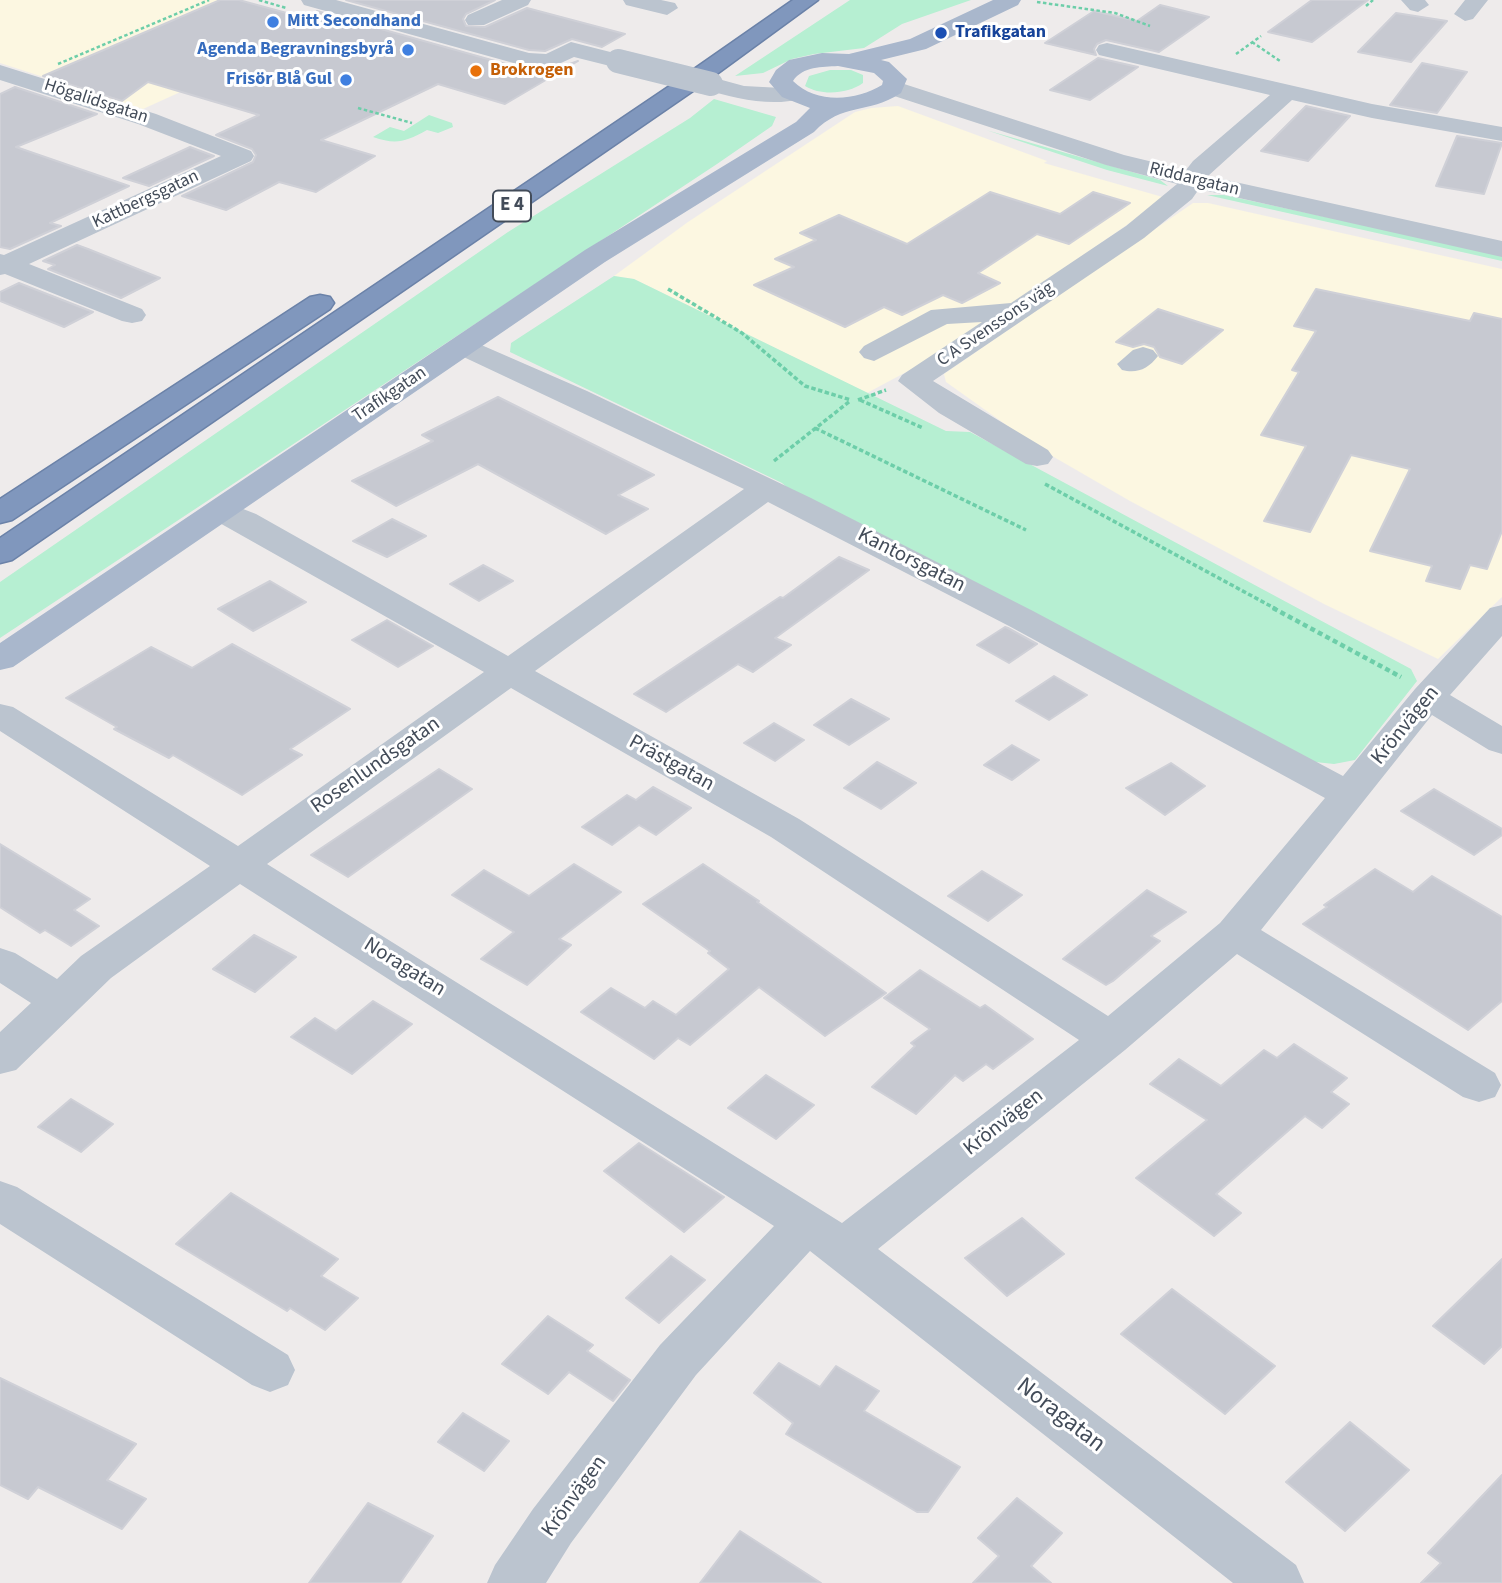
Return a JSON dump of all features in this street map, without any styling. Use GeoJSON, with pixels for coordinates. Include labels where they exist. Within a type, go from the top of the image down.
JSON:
{"type":"FeatureCollection","features":[{"type":"Feature","properties":{"kind":"highway","name":"E 4"},"geometry":{"type":"LineString","coordinates":[[448,218],[684,78],[807,0]]}},
{"type":"Feature","properties":{"kind":"highway","name":"E 4"},"geometry":{"type":"LineString","coordinates":[[0,553],[684,78],[691,54]]}},
{"type":"Feature","properties":{"kind":"highway"},"geometry":{"type":"LineString","coordinates":[[0,513],[346,286]]}},
{"type":"Feature","properties":{"kind":"main road"},"geometry":{"type":"LineString","coordinates":[[786,137],[796,114],[786,71],[807,62],[853,60],[918,44],[1010,0]]}},
{"type":"Feature","properties":{"kind":"main road"},"geometry":{"type":"LineString","coordinates":[[790,91],[841,103],[874,99],[918,44]]}},
{"type":"Feature","properties":{"kind":"main road"},"geometry":{"type":"LineString","coordinates":[[853,60],[890,79]]}},
{"type":"Feature","properties":{"kind":"main road","name":"Trafikgatan"},"geometry":{"type":"LineString","coordinates":[[0,659],[594,256],[804,127],[820,112],[841,103]]}},
{"type":"Feature","properties":{"kind":"street"},"geometry":{"type":"LineString","coordinates":[[312,0],[528,60],[550,61],[571,49]]}},
{"type":"Feature","properties":{"kind":"street"},"geometry":{"type":"LineString","coordinates":[[476,20],[520,0]]}},
{"type":"Feature","properties":{"kind":"street"},"geometry":{"type":"LineString","coordinates":[[634,0],[667,8]]}},
{"type":"Feature","properties":{"kind":"street"},"geometry":{"type":"LineString","coordinates":[[452,14],[513,31]]}},
{"type":"Feature","properties":{"kind":"street"},"geometry":{"type":"LineString","coordinates":[[538,38],[684,78],[753,89],[790,91]]}},
{"type":"Feature","properties":{"kind":"street"},"geometry":{"type":"LineString","coordinates":[[1107,50],[1286,93],[1502,134]]}},
{"type":"Feature","properties":{"kind":"street","name":"Högalidsgatan"},"geometry":{"type":"LineString","coordinates":[[0,72],[191,135]]}},
{"type":"Feature","properties":{"kind":"street","name":"Riddargatan"},"geometry":{"type":"LineString","coordinates":[[890,79],[1046,140],[1194,180],[1502,248]]}},
{"type":"Feature","properties":{"kind":"street","name":"C A Svenssons väg"},"geometry":{"type":"LineString","coordinates":[[1038,469],[913,381],[1135,232],[1183,194],[1202,166],[1286,93]]}},
{"type":"Feature","properties":{"kind":"street","name":"Kattbergsgatan"},"geometry":{"type":"LineString","coordinates":[[2,264],[242,156],[191,135]]}},
{"type":"Feature","properties":{"kind":"street"},"geometry":{"type":"LineString","coordinates":[[2,264],[132,315]]}},
{"type":"Feature","properties":{"kind":"street"},"geometry":{"type":"LineString","coordinates":[[874,352],[941,316],[1017,310]]}},
{"type":"Feature","properties":{"kind":"street","name":"Kantorsgatan"},"geometry":{"type":"LineString","coordinates":[[463,346],[757,485],[1038,625],[1349,795]]}},
{"type":"Feature","properties":{"kind":"street","name":"Rosenlundsgatan"},"geometry":{"type":"LineString","coordinates":[[0,1058],[96,967],[508,673],[757,485]]}},
{"type":"Feature","properties":{"kind":"street","name":"Prästgatan"},"geometry":{"type":"LineString","coordinates":[[220,510],[244,521],[785,828],[1110,1039]]}},
{"type":"Feature","properties":{"kind":"street","name":"Krönvägen"},"geometry":{"type":"LineString","coordinates":[[515,1583],[552,1526],[678,1360],[825,1236],[1110,1039],[1235,933],[1428,697],[1502,615]]}},
{"type":"Feature","properties":{"kind":"street"},"geometry":{"type":"LineString","coordinates":[[1428,697],[1502,742]]}},
{"type":"Feature","properties":{"kind":"street","name":"Noragatan"},"geometry":{"type":"LineString","coordinates":[[0,715],[825,1236],[1276,1583]]}},
{"type":"Feature","properties":{"kind":"street"},"geometry":{"type":"LineString","coordinates":[[1235,933],[1479,1086]]}},
{"type":"Feature","properties":{"kind":"street"},"geometry":{"type":"LineString","coordinates":[[0,963],[59,1000]]}},
{"type":"Feature","properties":{"kind":"street"},"geometry":{"type":"LineString","coordinates":[[0,1200],[270,1370]]}},
{"type":"Feature","properties":{"kind":"path"},"geometry":{"type":"LineString","coordinates":[[58,64],[209,0]]}},
{"type":"Feature","properties":{"kind":"path"},"geometry":{"type":"LineString","coordinates":[[1366,6],[1373,0]]}},
{"type":"Feature","properties":{"kind":"path"},"geometry":{"type":"LineString","coordinates":[[1036,2],[1115,13],[1150,26]]}},
{"type":"Feature","properties":{"kind":"path"},"geometry":{"type":"LineString","coordinates":[[1252,42],[1282,63]]}},
{"type":"Feature","properties":{"kind":"path"},"geometry":{"type":"LineString","coordinates":[[358,108],[412,123]]}},
{"type":"Feature","properties":{"kind":"path"},"geometry":{"type":"LineString","coordinates":[[668,289],[750,340],[802,386],[830,397],[860,400],[935,433]]}},
{"type":"Feature","properties":{"kind":"path"},"geometry":{"type":"LineString","coordinates":[[757,485],[815,428],[851,400]]}},
{"type":"Feature","properties":{"kind":"path"},"geometry":{"type":"LineString","coordinates":[[815,428],[1026,530]]}},
{"type":"Feature","properties":{"kind":"path"},"geometry":{"type":"LineString","coordinates":[[1038,469],[1407,680],[1428,697]]}},
{"type":"Feature","properties":{"kind":"shaded area"},"geometry":{"type":"Polygon","coordinates":[[[0,0],[241,0],[330,24],[143,109],[0,63],[0,0]]]}},
{"type":"Feature","properties":{"kind":"shaded area"},"geometry":{"type":"Polygon","coordinates":[[[898,106],[1047,161],[1044,163],[1166,198],[938,355],[867,393],[634,279],[614,276],[688,222],[855,112],[898,106]]]}},
{"type":"Feature","properties":{"kind":"shaded area"},"geometry":{"type":"Polygon","coordinates":[[[1193,203],[1208,203],[1502,269],[1502,597],[1438,659],[1324,604],[1130,501],[1040,449],[946,382],[944,374],[1193,203]]]}},
{"type":"Feature","properties":{"kind":"green space"},"geometry":{"type":"Polygon","coordinates":[[[850,0],[971,0],[902,24],[864,48],[814,54],[792,59],[763,73],[735,76],[850,0]]]}},
{"type":"Feature","properties":{"kind":"green space"},"geometry":{"type":"Polygon","coordinates":[[[830,70],[851,70],[863,75],[863,83],[850,90],[834,92],[805,86],[809,76],[830,70]]]}},
{"type":"Feature","properties":{"kind":"green space"},"geometry":{"type":"Polygon","coordinates":[[[714,99],[776,117],[772,126],[717,164],[0,638],[0,582],[508,232],[690,118],[714,99]]]}},
{"type":"Feature","properties":{"kind":"green space"},"geometry":{"type":"Polygon","coordinates":[[[429,115],[452,123],[453,127],[438,133],[427,130],[400,141],[373,137],[390,127],[404,131],[429,115]]]}},
{"type":"Feature","properties":{"kind":"green space"},"geometry":{"type":"Polygon","coordinates":[[[986,130],[1160,180],[1168,186],[1107,170],[986,130]]]}},
{"type":"Feature","properties":{"kind":"green space"},"geometry":{"type":"Polygon","coordinates":[[[1207,195],[1224,195],[1502,255],[1502,261],[1207,195]]]}},
{"type":"Feature","properties":{"kind":"green space"},"geometry":{"type":"Polygon","coordinates":[[[614,276],[634,279],[946,431],[970,432],[1411,669],[1417,681],[1355,760],[1334,764],[1306,761],[796,495],[782,483],[510,352],[511,343],[614,276]]]}},
{"type":"Feature","properties":{"kind":"building"},"geometry":{"type":"Polygon","coordinates":[[[220,0],[239,0],[316,21],[317,11],[527,70],[550,71],[578,61],[505,104],[438,84],[321,140],[375,156],[316,192],[279,182],[226,210],[182,196],[253,162],[256,155],[252,149],[216,135],[259,115],[148,82],[122,101],[43,76],[220,0]]]}},
{"type":"Feature","properties":{"kind":"building"},"geometry":{"type":"Polygon","coordinates":[[[346,0],[495,0],[466,14],[463,19],[466,26],[485,27],[527,8],[625,34],[602,47],[572,39],[545,51],[529,50],[346,0]]]}},
{"type":"Feature","properties":{"kind":"building"},"geometry":{"type":"Polygon","coordinates":[[[1312,0],[1368,0],[1312,42],[1268,32],[1312,0]]]}},
{"type":"Feature","properties":{"kind":"building"},"geometry":{"type":"Polygon","coordinates":[[[1160,5],[1209,17],[1159,52],[1106,40],[1097,44],[1094,49],[1096,55],[1045,43],[1094,11],[1137,21],[1160,5]]]}},
{"type":"Feature","properties":{"kind":"building"},"geometry":{"type":"Polygon","coordinates":[[[1396,13],[1447,21],[1411,62],[1358,52],[1396,13]]]}},
{"type":"Feature","properties":{"kind":"building"},"geometry":{"type":"Polygon","coordinates":[[[1098,58],[1138,67],[1090,100],[1050,90],[1098,58]]]}},
{"type":"Feature","properties":{"kind":"building"},"geometry":{"type":"Polygon","coordinates":[[[1422,63],[1467,72],[1437,113],[1390,105],[1422,63]]]}},
{"type":"Feature","properties":{"kind":"building"},"geometry":{"type":"Polygon","coordinates":[[[15,87],[97,114],[16,147],[129,186],[50,223],[61,226],[10,249],[0,247],[0,94],[15,87]]]}},
{"type":"Feature","properties":{"kind":"building"},"geometry":{"type":"Polygon","coordinates":[[[1306,106],[1350,116],[1308,161],[1261,151],[1306,106]]]}},
{"type":"Feature","properties":{"kind":"building"},"geometry":{"type":"Polygon","coordinates":[[[1457,136],[1502,143],[1484,194],[1436,186],[1457,136]]]}},
{"type":"Feature","properties":{"kind":"building"},"geometry":{"type":"Polygon","coordinates":[[[190,147],[214,156],[149,186],[123,178],[190,147]]]}},
{"type":"Feature","properties":{"kind":"building"},"geometry":{"type":"Polygon","coordinates":[[[990,192],[1060,214],[1093,192],[1130,203],[1069,244],[1037,234],[978,273],[1000,283],[962,303],[943,295],[902,315],[884,307],[845,327],[754,285],[794,267],[775,259],[816,240],[800,233],[839,215],[907,244],[990,192]]]}},
{"type":"Feature","properties":{"kind":"building"},"geometry":{"type":"Polygon","coordinates":[[[77,245],[160,278],[121,298],[48,269],[55,265],[43,261],[77,245]]]}},
{"type":"Feature","properties":{"kind":"building"},"geometry":{"type":"Polygon","coordinates":[[[19,283],[93,312],[64,327],[0,301],[0,292],[19,283]]]}},
{"type":"Feature","properties":{"kind":"building"},"geometry":{"type":"Polygon","coordinates":[[[1316,289],[1470,321],[1474,313],[1502,319],[1502,531],[1487,569],[1470,565],[1460,589],[1426,581],[1432,566],[1370,551],[1410,469],[1351,455],[1310,532],[1264,521],[1306,446],[1261,435],[1299,372],[1292,370],[1316,331],[1294,326],[1316,289]]]}},
{"type":"Feature","properties":{"kind":"building"},"geometry":{"type":"Polygon","coordinates":[[[1158,309],[1223,330],[1182,364],[1160,357],[1154,347],[1144,344],[1133,347],[1116,342],[1158,309]]]}},
{"type":"Feature","properties":{"kind":"building"},"geometry":{"type":"Polygon","coordinates":[[[498,397],[654,475],[618,495],[648,509],[606,534],[478,464],[396,506],[352,481],[433,441],[422,435],[498,397]]]}},
{"type":"Feature","properties":{"kind":"building"},"geometry":{"type":"Polygon","coordinates":[[[392,519],[426,536],[387,557],[353,541],[392,519]]]}},
{"type":"Feature","properties":{"kind":"building"},"geometry":{"type":"Polygon","coordinates":[[[839,557],[869,570],[775,638],[791,645],[753,672],[738,664],[666,712],[634,694],[780,597],[783,598],[839,557]]]}},
{"type":"Feature","properties":{"kind":"building"},"geometry":{"type":"Polygon","coordinates":[[[483,565],[513,581],[479,601],[450,584],[483,565]]]}},
{"type":"Feature","properties":{"kind":"building"},"geometry":{"type":"Polygon","coordinates":[[[270,581],[306,602],[253,631],[218,609],[270,581]]]}},
{"type":"Feature","properties":{"kind":"building"},"geometry":{"type":"Polygon","coordinates":[[[387,620],[433,646],[398,667],[352,640],[387,620]]]}},
{"type":"Feature","properties":{"kind":"building"},"geometry":{"type":"Polygon","coordinates":[[[1005,627],[1037,644],[1009,663],[977,645],[1005,627]]]}},
{"type":"Feature","properties":{"kind":"building"},"geometry":{"type":"Polygon","coordinates":[[[232,644],[350,709],[290,749],[302,755],[242,795],[173,755],[169,758],[114,729],[117,727],[66,698],[151,647],[192,668],[232,644]]]}},
{"type":"Feature","properties":{"kind":"building"},"geometry":{"type":"Polygon","coordinates":[[[1054,676],[1087,695],[1049,720],[1016,701],[1054,676]]]}},
{"type":"Feature","properties":{"kind":"building"},"geometry":{"type":"Polygon","coordinates":[[[851,699],[889,719],[849,745],[814,725],[851,699]]]}},
{"type":"Feature","properties":{"kind":"building"},"geometry":{"type":"Polygon","coordinates":[[[774,723],[804,740],[775,761],[744,743],[774,723]]]}},
{"type":"Feature","properties":{"kind":"building"},"geometry":{"type":"Polygon","coordinates":[[[1012,745],[1039,760],[1012,780],[984,765],[1012,745]]]}},
{"type":"Feature","properties":{"kind":"building"},"geometry":{"type":"Polygon","coordinates":[[[877,762],[916,783],[881,809],[844,788],[877,762]]]}},
{"type":"Feature","properties":{"kind":"building"},"geometry":{"type":"Polygon","coordinates":[[[1171,763],[1205,786],[1165,815],[1126,788],[1171,763]]]}},
{"type":"Feature","properties":{"kind":"building"},"geometry":{"type":"Polygon","coordinates":[[[439,769],[472,789],[348,877],[311,855],[439,769]]]}},
{"type":"Feature","properties":{"kind":"building"},"geometry":{"type":"Polygon","coordinates":[[[653,787],[691,808],[656,835],[639,825],[612,845],[582,827],[627,795],[636,800],[653,787]]]}},
{"type":"Feature","properties":{"kind":"building"},"geometry":{"type":"Polygon","coordinates":[[[1434,789],[1502,829],[1502,835],[1474,855],[1401,811],[1434,789]]]}},
{"type":"Feature","properties":{"kind":"building"},"geometry":{"type":"Polygon","coordinates":[[[0,844],[90,899],[74,910],[99,926],[71,946],[45,930],[40,933],[0,907],[0,844]]]}},
{"type":"Feature","properties":{"kind":"building"},"geometry":{"type":"Polygon","coordinates":[[[574,864],[621,892],[559,939],[571,945],[527,985],[481,959],[514,932],[452,895],[484,870],[529,896],[574,864]]]}},
{"type":"Feature","properties":{"kind":"building"},"geometry":{"type":"Polygon","coordinates":[[[703,864],[886,993],[825,1036],[759,987],[690,1045],[678,1038],[654,1059],[581,1012],[611,988],[645,1008],[653,1001],[676,1015],[729,969],[708,953],[710,951],[643,904],[703,864]]]}},
{"type":"Feature","properties":{"kind":"building"},"geometry":{"type":"Polygon","coordinates":[[[1375,869],[1413,892],[1432,876],[1502,917],[1502,1001],[1468,1030],[1303,924],[1327,907],[1324,905],[1375,869]]]}},
{"type":"Feature","properties":{"kind":"building"},"geometry":{"type":"Polygon","coordinates":[[[982,871],[1022,895],[988,921],[948,896],[982,871]]]}},
{"type":"Feature","properties":{"kind":"building"},"geometry":{"type":"Polygon","coordinates":[[[1147,890],[1186,912],[1151,936],[1160,941],[1113,981],[1106,985],[1063,959],[1147,890]]]}},
{"type":"Feature","properties":{"kind":"building"},"geometry":{"type":"Polygon","coordinates":[[[254,935],[296,957],[255,992],[213,969],[254,935]]]}},
{"type":"Feature","properties":{"kind":"building"},"geometry":{"type":"Polygon","coordinates":[[[920,970],[980,1008],[985,1005],[1033,1039],[993,1069],[986,1064],[963,1081],[955,1075],[916,1114],[872,1087],[915,1046],[911,1043],[930,1029],[884,998],[920,970]]]}},
{"type":"Feature","properties":{"kind":"building"},"geometry":{"type":"Polygon","coordinates":[[[373,1001],[412,1024],[352,1074],[291,1037],[315,1018],[336,1031],[373,1001]]]}},
{"type":"Feature","properties":{"kind":"building"},"geometry":{"type":"Polygon","coordinates":[[[1294,1044],[1347,1078],[1331,1092],[1349,1104],[1322,1128],[1305,1116],[1216,1194],[1241,1213],[1214,1236],[1136,1178],[1207,1120],[1150,1084],[1179,1059],[1221,1086],[1264,1050],[1277,1058],[1294,1044]]]}},
{"type":"Feature","properties":{"kind":"building"},"geometry":{"type":"Polygon","coordinates":[[[766,1075],[814,1105],[776,1139],[728,1108],[766,1075]]]}},
{"type":"Feature","properties":{"kind":"building"},"geometry":{"type":"Polygon","coordinates":[[[71,1099],[113,1124],[81,1152],[38,1127],[71,1099]]]}},
{"type":"Feature","properties":{"kind":"building"},"geometry":{"type":"Polygon","coordinates":[[[639,1143],[724,1197],[684,1232],[604,1171],[639,1143]]]}},
{"type":"Feature","properties":{"kind":"building"},"geometry":{"type":"Polygon","coordinates":[[[231,1193],[338,1259],[321,1276],[358,1298],[325,1330],[290,1308],[287,1311],[176,1244],[231,1193]]]}},
{"type":"Feature","properties":{"kind":"building"},"geometry":{"type":"Polygon","coordinates":[[[1022,1218],[1064,1254],[1007,1296],[965,1258],[1022,1218]]]}},
{"type":"Feature","properties":{"kind":"building"},"geometry":{"type":"Polygon","coordinates":[[[671,1256],[705,1280],[659,1323],[626,1298],[671,1256]]]}},
{"type":"Feature","properties":{"kind":"building"},"geometry":{"type":"Polygon","coordinates":[[[1502,1259],[1502,1346],[1484,1364],[1433,1326],[1502,1259]]]}},
{"type":"Feature","properties":{"kind":"building"},"geometry":{"type":"Polygon","coordinates":[[[1172,1289],[1275,1366],[1225,1414],[1121,1334],[1172,1289]]]}},
{"type":"Feature","properties":{"kind":"building"},"geometry":{"type":"Polygon","coordinates":[[[548,1316],[593,1345],[587,1351],[630,1380],[613,1401],[569,1372],[548,1394],[502,1364],[548,1316]]]}},
{"type":"Feature","properties":{"kind":"building"},"geometry":{"type":"Polygon","coordinates":[[[779,1363],[820,1387],[836,1366],[879,1391],[864,1411],[960,1467],[928,1512],[917,1512],[786,1434],[793,1423],[754,1393],[779,1363]]]}},
{"type":"Feature","properties":{"kind":"building"},"geometry":{"type":"Polygon","coordinates":[[[0,1378],[136,1444],[107,1480],[146,1499],[122,1529],[38,1487],[28,1499],[0,1485],[0,1378]]]}},
{"type":"Feature","properties":{"kind":"building"},"geometry":{"type":"Polygon","coordinates":[[[463,1413],[509,1441],[484,1471],[438,1442],[463,1413]]]}},
{"type":"Feature","properties":{"kind":"building"},"geometry":{"type":"Polygon","coordinates":[[[1350,1422],[1409,1470],[1345,1531],[1286,1482],[1350,1422]]]}},
{"type":"Feature","properties":{"kind":"building"},"geometry":{"type":"Polygon","coordinates":[[[1502,1475],[1502,1583],[1421,1583],[1441,1563],[1428,1553],[1502,1475]]]}},
{"type":"Feature","properties":{"kind":"building"},"geometry":{"type":"Polygon","coordinates":[[[1017,1498],[1062,1533],[1031,1566],[1051,1583],[973,1583],[999,1556],[978,1538],[1017,1498]]]}},
{"type":"Feature","properties":{"kind":"building"},"geometry":{"type":"Polygon","coordinates":[[[368,1503],[433,1536],[400,1583],[309,1583],[368,1503]]]}},
{"type":"Feature","properties":{"kind":"building"},"geometry":{"type":"Polygon","coordinates":[[[740,1531],[821,1583],[700,1583],[740,1531]]]}},
{"type":"Feature","properties":{"kind":"place","name":"Mitt Secondhand"},"geometry":{"type":"Point","coordinates":[273,22]}},
{"type":"Feature","properties":{"kind":"place","name":"Trafikgatan"},"geometry":{"type":"Point","coordinates":[941,33]}},
{"type":"Feature","properties":{"kind":"place","name":"Agenda Begravningsbyrå"},"geometry":{"type":"Point","coordinates":[408,50]}},
{"type":"Feature","properties":{"kind":"place","name":"Brokrogen"},"geometry":{"type":"Point","coordinates":[476,71]}},
{"type":"Feature","properties":{"kind":"place","name":"Frisör Blå Gul"},"geometry":{"type":"Point","coordinates":[346,80]}}]}
